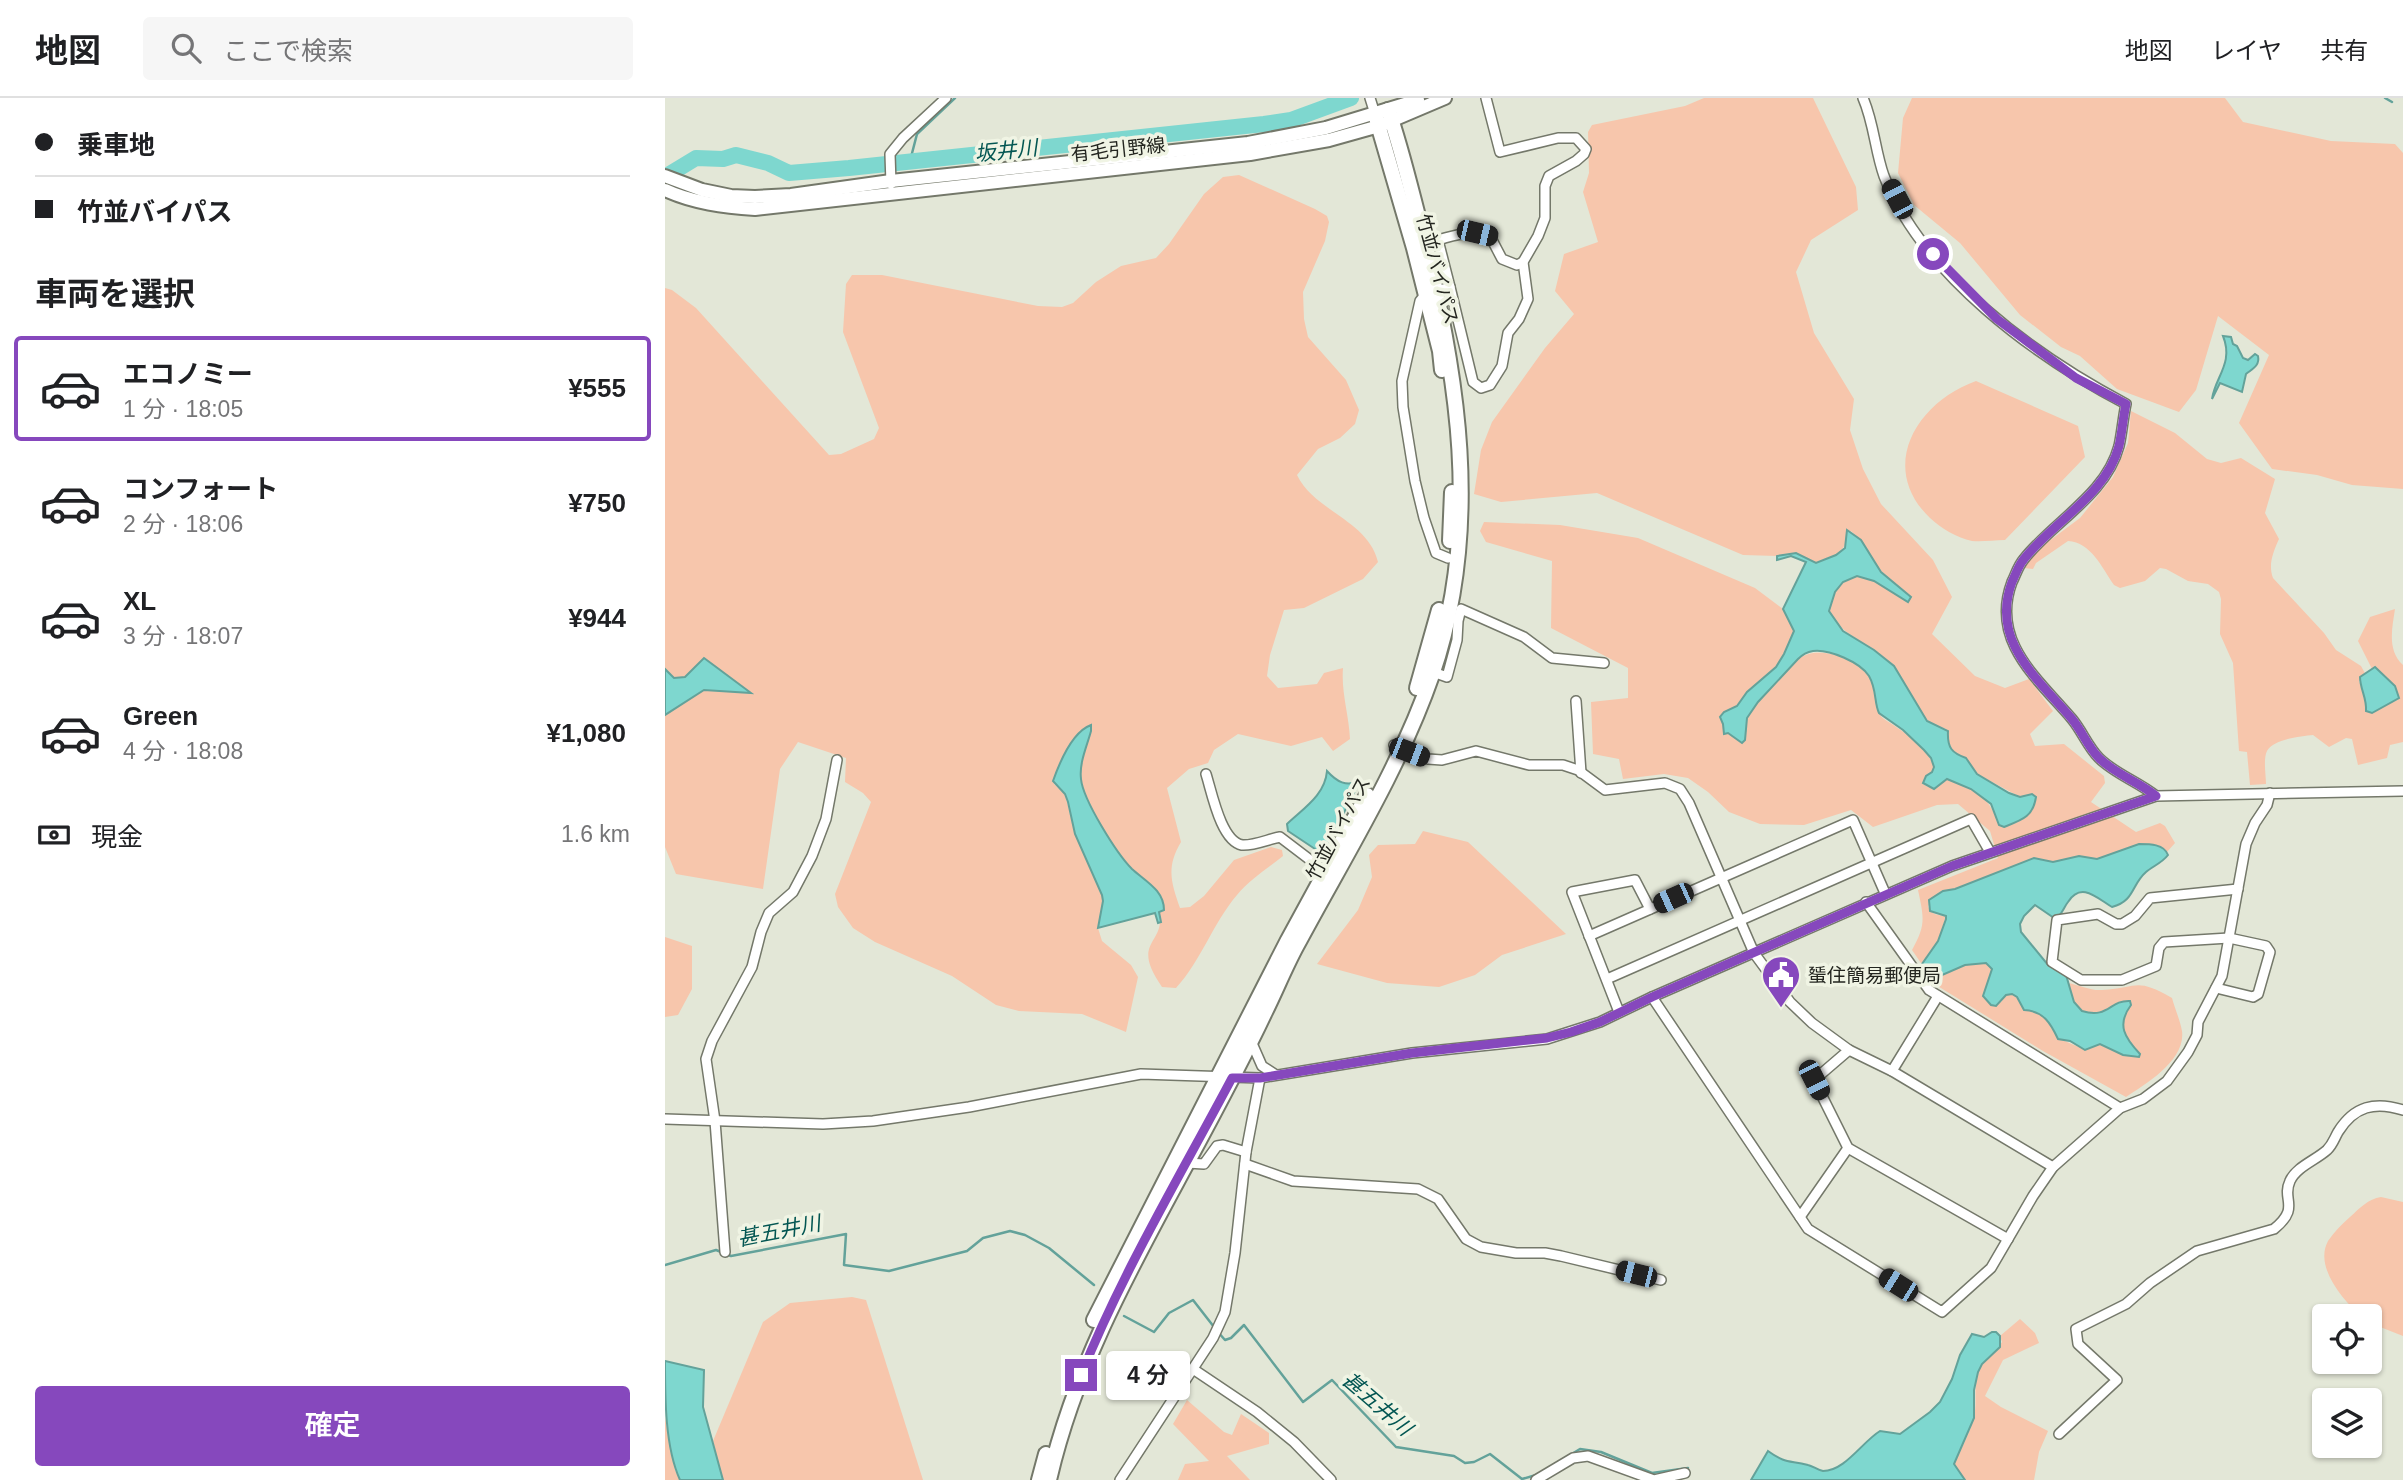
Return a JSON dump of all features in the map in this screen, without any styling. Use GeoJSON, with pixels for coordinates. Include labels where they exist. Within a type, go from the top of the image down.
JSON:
{"type":"FeatureCollection","features":[{"type":"Feature","properties":{"kind":"highway","name":"竹並バイパス"},"geometry":{"type":"LineString","coordinates":[[1039,1480],[1052,1431],[1087,1336],[1225,1077],[1251,1041],[1294,950],[1359,834],[1433,672],[1452,594],[1461,522],[1457,413],[1438,291],[1384,114]]}},
{"type":"Feature","properties":{"kind":"highway","name":"竹並バイパス"},"geometry":{"type":"LineString","coordinates":[[1049,1480],[1068,1411],[1096,1339],[1187,1163],[1288,940],[1398,747],[1411,708],[1442,596],[1448,558],[1452,487],[1440,351],[1438,291]]}},
{"type":"Feature","properties":{"kind":"main road","name":"有毛引野線"},"geometry":{"type":"LineString","coordinates":[[665,176],[671,191],[755,197],[891,183],[1249,154],[1329,140],[1425,98]]}},
{"type":"Feature","properties":{"kind":"main road","name":"有毛引野線"},"geometry":{"type":"LineString","coordinates":[[1384,114],[1445,98]]}},
{"type":"Feature","properties":{"kind":"street"},"geometry":{"type":"LineString","coordinates":[[891,183],[890,154],[903,138],[946,98]]}},
{"type":"Feature","properties":{"kind":"street"},"geometry":{"type":"LineString","coordinates":[[1370,98],[1384,114]]}},
{"type":"Feature","properties":{"kind":"street"},"geometry":{"type":"LineString","coordinates":[[1486,98],[1500,152],[1558,138],[1576,138],[1586,149],[1576,161],[1549,176],[1545,186],[1545,218],[1523,262],[1517,265],[1502,259],[1490,236],[1460,233],[1438,240],[1438,291],[1473,382],[1481,388],[1490,386],[1502,366],[1508,334],[1519,319],[1528,299],[1523,262]]}},
{"type":"Feature","properties":{"kind":"street"},"geometry":{"type":"LineString","coordinates":[[1863,98],[1884,176],[1910,223],[1933,254],[1997,319],[2076,378],[2126,404],[2119,447],[2110,468],[2082,503],[2044,538],[2018,567],[2009,592],[2006,622],[2010,641],[2021,659],[2077,725],[2099,758],[2156,796]]}},
{"type":"Feature","properties":{"kind":"street"},"geometry":{"type":"LineString","coordinates":[[1438,291],[1420,301],[1402,382],[1409,449],[1424,518],[1436,553],[1448,558]]}},
{"type":"Feature","properties":{"kind":"street"},"geometry":{"type":"LineString","coordinates":[[1433,672],[1447,677],[1457,640],[1461,609],[1524,637],[1552,658],[1604,663]]}},
{"type":"Feature","properties":{"kind":"street"},"geometry":{"type":"LineString","coordinates":[[1576,701],[1581,773]]}},
{"type":"Feature","properties":{"kind":"street"},"geometry":{"type":"LineString","coordinates":[[1398,747],[1428,759],[1442,760],[1476,751],[1529,765],[1563,765],[1581,773],[1605,790],[1665,783],[1679,789],[1689,803],[1754,953],[1790,1002],[1812,1023],[1849,1050],[1892,1071],[2053,1167]]}},
{"type":"Feature","properties":{"kind":"street"},"geometry":{"type":"LineString","coordinates":[[725,1252],[715,1121],[706,1059],[712,1041],[752,967],[769,913],[793,892],[812,856],[826,820],[837,760]]}},
{"type":"Feature","properties":{"kind":"street"},"geometry":{"type":"LineString","coordinates":[[1206,775],[1225,833],[1235,842],[1244,845],[1280,837],[1325,872]]}},
{"type":"Feature","properties":{"kind":"street"},"geometry":{"type":"LineString","coordinates":[[665,1119],[823,1124],[873,1121],[1064,1090],[1141,1074],[1260,1078],[1412,1053],[1547,1038],[1600,1022],[1885,893],[1990,852],[2156,796],[2403,791]]}},
{"type":"Feature","properties":{"kind":"street"},"geometry":{"type":"LineString","coordinates":[[1652,997],[1808,1229],[1942,1312],[1991,1268],[2053,1167],[2120,1108],[2143,1099],[2167,1081],[2188,1052],[2197,1035],[2198,1022],[2225,964],[2246,844],[2267,805],[2270,793]]}},
{"type":"Feature","properties":{"kind":"street"},"geometry":{"type":"LineString","coordinates":[[1607,979],[1971,819],[1990,852]]}},
{"type":"Feature","properties":{"kind":"street"},"geometry":{"type":"LineString","coordinates":[[1590,936],[1853,820],[1885,893]]}},
{"type":"Feature","properties":{"kind":"street"},"geometry":{"type":"LineString","coordinates":[[1619,1012],[1572,892],[1635,880],[1650,909]]}},
{"type":"Feature","properties":{"kind":"street"},"geometry":{"type":"LineString","coordinates":[[2216,988],[2253,997],[2258,993],[2270,952],[2266,946],[2229,938],[2164,942],[2159,948],[2156,967],[2122,980],[2081,980],[2052,962],[2057,920],[2098,914],[2116,924],[2122,924],[2135,916],[2150,898],[2238,889]]}},
{"type":"Feature","properties":{"kind":"street"},"geometry":{"type":"LineString","coordinates":[[1867,902],[1929,990],[2120,1108]]}},
{"type":"Feature","properties":{"kind":"street"},"geometry":{"type":"LineString","coordinates":[[1892,1071],[1938,996]]}},
{"type":"Feature","properties":{"kind":"street"},"geometry":{"type":"LineString","coordinates":[[1251,1041],[1262,1066],[1276,1075]]}},
{"type":"Feature","properties":{"kind":"street"},"geometry":{"type":"LineString","coordinates":[[1849,1050],[1814,1080],[1848,1148],[2008,1239]]}},
{"type":"Feature","properties":{"kind":"street"},"geometry":{"type":"LineString","coordinates":[[1120,1480],[1213,1338],[1225,1312],[1235,1252],[1246,1152],[1260,1078]]}},
{"type":"Feature","properties":{"kind":"street"},"geometry":{"type":"LineString","coordinates":[[2059,1434],[2117,1380],[2078,1345],[2076,1329],[2126,1304],[2150,1283],[2196,1251],[2274,1229],[2284,1221],[2288,1213],[2288,1184],[2295,1173],[2325,1152],[2334,1143],[2338,1132],[2360,1110],[2375,1104],[2403,1110]]}},
{"type":"Feature","properties":{"kind":"street"},"geometry":{"type":"LineString","coordinates":[[1187,1163],[1204,1164],[1217,1146],[1223,1145],[1246,1152]]}},
{"type":"Feature","properties":{"kind":"street"},"geometry":{"type":"LineString","coordinates":[[1800,1217],[1848,1148]]}},
{"type":"Feature","properties":{"kind":"street"},"geometry":{"type":"LineString","coordinates":[[1245,1164],[1293,1181],[1418,1189],[1439,1199],[1466,1239],[1482,1247],[1516,1253],[1545,1253],[1661,1280]]}},
{"type":"Feature","properties":{"kind":"street"},"geometry":{"type":"LineString","coordinates":[[1193,1369],[1266,1419],[1294,1442],[1331,1480]]}},
{"type":"Feature","properties":{"kind":"street"},"geometry":{"type":"LineString","coordinates":[[1536,1480],[1573,1458],[1588,1456],[1654,1480],[1685,1473]]}},
{"type":"Feature","properties":{"kind":"shaded area"},"geometry":{"type":"Polygon","coordinates":[[[1704,98],[1813,98],[1856,187],[1858,210],[1811,240],[1796,272],[1814,333],[1854,399],[1850,430],[1863,469],[1881,504],[1933,560],[1952,597],[1932,634],[1975,676],[2005,688],[2029,679],[2053,711],[2030,734],[2035,746],[2064,744],[2104,776],[2105,783],[2091,802],[2136,832],[2160,823],[2165,826],[2175,843],[2167,852],[2148,844],[2139,844],[2097,859],[2079,856],[2053,862],[2034,858],[1955,889],[1943,891],[1928,906],[1933,913],[1946,916],[1938,941],[1929,952],[1946,974],[1965,965],[1986,963],[1992,968],[2001,1002],[2006,995],[2012,994],[2017,997],[2024,1010],[2045,1017],[2058,1036],[2076,1046],[2089,1049],[2100,1044],[2123,1055],[2140,1054],[2124,1031],[2124,1019],[2131,1005],[2115,1005],[2096,1014],[2082,1011],[2074,1002],[2068,983],[2098,990],[2137,985],[2172,998],[2182,1031],[2178,1052],[2163,1070],[2126,1097],[2043,1051],[1936,985],[1912,950],[1923,921],[1918,890],[1998,858],[1990,831],[1958,804],[1937,805],[1873,827],[1851,810],[1804,825],[1760,824],[1729,812],[1688,778],[1664,774],[1623,779],[1619,759],[1593,754],[1591,702],[1628,698],[1628,668],[1551,628],[1552,561],[1486,542],[1480,531],[1484,522],[1560,525],[1638,538],[1755,588],[1783,609],[1794,631],[1785,654],[1776,667],[1747,692],[1737,706],[1724,712],[1723,731],[1742,742],[1745,740],[1747,718],[1758,702],[1798,659],[1815,653],[1834,654],[1853,662],[1867,674],[1876,704],[1884,719],[1925,751],[1934,767],[1932,772],[1925,776],[1923,784],[1938,787],[1946,779],[1971,789],[1985,799],[1997,822],[2024,816],[2026,795],[2020,797],[1977,774],[1969,763],[1954,754],[1949,748],[1946,729],[1923,715],[1892,667],[1878,653],[1844,630],[1829,611],[1837,589],[1845,581],[1857,576],[1874,581],[1908,602],[1903,592],[1882,572],[1851,531],[1839,553],[1816,563],[1796,553],[1777,556],[1743,555],[1597,493],[1501,502],[1474,494],[1481,450],[1492,422],[1545,348],[1574,314],[1555,291],[1564,254],[1598,242],[1583,192],[1589,173],[1588,132],[1592,125],[1685,106],[1704,98]]]}},
{"type":"Feature","properties":{"kind":"shaded area"},"geometry":{"type":"Polygon","coordinates":[[[1912,98],[2225,98],[2243,122],[2331,141],[2395,144],[2403,153],[2403,489],[2352,485],[2317,475],[2272,469],[2239,423],[2269,355],[2218,316],[2196,390],[2179,412],[2117,389],[2080,356],[2061,347],[2020,315],[1960,243],[1914,205],[1898,173],[1903,118],[1912,98]]]}},
{"type":"Feature","properties":{"kind":"shaded area"},"geometry":{"type":"Polygon","coordinates":[[[1239,175],[1327,216],[1329,222],[1325,241],[1303,292],[1304,319],[1308,337],[1346,380],[1359,410],[1355,424],[1340,438],[1318,449],[1297,475],[1305,488],[1364,536],[1378,562],[1363,579],[1304,608],[1284,610],[1270,655],[1267,676],[1278,688],[1317,684],[1324,673],[1343,668],[1350,739],[1333,751],[1322,737],[1291,746],[1238,734],[1214,750],[1208,763],[1189,769],[1167,788],[1181,842],[1173,859],[1171,875],[1180,908],[1190,907],[1204,896],[1234,860],[1271,847],[1282,850],[1283,856],[1237,895],[1193,966],[1176,988],[1162,987],[1153,972],[1149,951],[1158,931],[1159,911],[1164,907],[1156,890],[1134,871],[1119,853],[1088,799],[1081,772],[1091,731],[1080,732],[1065,757],[1054,784],[1065,794],[1075,834],[1102,895],[1098,928],[1102,941],[1131,965],[1138,977],[1126,1032],[1082,1014],[1019,1011],[996,1005],[952,976],[875,942],[853,928],[838,907],[835,894],[871,802],[863,793],[845,782],[846,758],[798,742],[780,769],[763,889],[676,874],[665,847],[665,715],[704,690],[750,693],[704,658],[685,677],[674,678],[665,669],[665,288],[672,290],[696,308],[829,455],[841,454],[874,439],[879,428],[843,332],[846,284],[852,275],[882,275],[1038,306],[1062,307],[1073,303],[1096,282],[1121,266],[1156,258],[1204,194],[1223,177],[1239,175]]]}},
{"type":"Feature","properties":{"kind":"shaded area"},"geometry":{"type":"Polygon","coordinates":[[[1976,381],[2078,426],[2085,457],[2005,540],[1972,541],[1944,529],[1930,518],[1914,498],[1907,478],[1906,458],[1911,438],[1922,420],[1936,404],[1976,381]]]}},
{"type":"Feature","properties":{"kind":"shaded area"},"geometry":{"type":"Polygon","coordinates":[[[2131,411],[2175,433],[2207,459],[2221,463],[2241,458],[2275,479],[2265,513],[2279,539],[2271,563],[2273,578],[2324,633],[2336,650],[2361,666],[2366,675],[2359,681],[2365,695],[2366,711],[2375,711],[2398,700],[2387,679],[2375,667],[2372,669],[2358,641],[2370,617],[2395,609],[2392,639],[2395,653],[2403,665],[2403,742],[2390,745],[2387,758],[2358,765],[2352,739],[2346,738],[2329,747],[2313,735],[2295,737],[2270,747],[2265,758],[2266,784],[2250,785],[2247,752],[2239,751],[2233,663],[2220,634],[2219,592],[2208,584],[2188,581],[2160,568],[2145,581],[2120,588],[2114,585],[2089,551],[2076,542],[2068,541],[2036,563],[2033,569],[2024,568],[2037,550],[2080,518],[2113,477],[2128,443],[2131,411]]]}},
{"type":"Feature","properties":{"kind":"shaded area"},"geometry":{"type":"Polygon","coordinates":[[[1423,831],[1468,842],[1566,934],[1502,955],[1475,975],[1439,987],[1387,983],[1317,964],[1358,910],[1372,877],[1369,855],[1378,845],[1415,844],[1423,831]]]}},
{"type":"Feature","properties":{"kind":"shaded area"},"geometry":{"type":"Polygon","coordinates":[[[665,937],[692,946],[692,989],[678,1015],[665,1017],[665,937]]]}},
{"type":"Feature","properties":{"kind":"shaded area"},"geometry":{"type":"Polygon","coordinates":[[[2381,1197],[2403,1202],[2403,1336],[2382,1328],[2382,1304],[2350,1304],[2333,1282],[2325,1261],[2328,1241],[2335,1231],[2372,1200],[2381,1197]]]}},
{"type":"Feature","properties":{"kind":"shaded area"},"geometry":{"type":"Polygon","coordinates":[[[852,1297],[866,1300],[923,1480],[723,1480],[713,1441],[763,1322],[790,1303],[852,1297]]]}},
{"type":"Feature","properties":{"kind":"shaded area"},"geometry":{"type":"Polygon","coordinates":[[[2020,1319],[2035,1333],[2039,1343],[2003,1360],[1985,1396],[2048,1431],[2039,1452],[2034,1480],[1965,1480],[1954,1465],[1974,1417],[1980,1367],[2002,1342],[2000,1336],[2020,1319]]]}},
{"type":"Feature","properties":{"kind":"shaded area"},"geometry":{"type":"Polygon","coordinates":[[[1187,1400],[1224,1432],[1232,1435],[1241,1414],[1269,1433],[1269,1444],[1227,1456],[1250,1480],[1178,1480],[1185,1464],[1209,1461],[1173,1424],[1187,1400]]]}},
{"type":"Feature","properties":{"kind":"shaded area"},"geometry":{"type":"Polygon","coordinates":[[[665,1418],[675,1470],[680,1480],[665,1480],[665,1418]]]}},
{"type":"Feature","properties":{"kind":"water"},"geometry":{"type":"Polygon","coordinates":[[[2223,336],[2231,337],[2243,358],[2248,360],[2255,354],[2258,356],[2258,362],[2246,374],[2242,392],[2220,383],[2212,399],[2225,362],[2226,346],[2223,336]]]}},
{"type":"Feature","properties":{"kind":"water"},"geometry":{"type":"Polygon","coordinates":[[[1847,530],[1861,540],[1881,572],[1911,597],[1908,602],[1874,581],[1857,576],[1843,582],[1835,592],[1829,611],[1843,631],[1894,666],[1927,721],[1948,731],[1951,749],[1966,758],[1977,774],[2009,793],[2020,797],[2032,794],[2036,797],[2032,809],[2021,820],[2004,827],[1999,825],[1991,804],[1971,789],[1947,779],[1934,789],[1923,783],[1934,767],[1931,758],[1903,730],[1879,713],[1872,681],[1865,671],[1852,661],[1835,654],[1813,651],[1801,656],[1758,702],[1747,718],[1745,740],[1742,743],[1728,733],[1724,734],[1720,717],[1737,706],[1747,692],[1776,667],[1794,631],[1783,609],[1806,562],[1791,556],[1777,560],[1777,556],[1796,553],[1816,563],[1845,548],[1847,530]]]}},
{"type":"Feature","properties":{"kind":"water"},"geometry":{"type":"Polygon","coordinates":[[[704,658],[751,693],[704,690],[665,715],[665,669],[674,678],[685,677],[704,658]]]}},
{"type":"Feature","properties":{"kind":"water"},"geometry":{"type":"Polygon","coordinates":[[[2375,667],[2395,686],[2399,698],[2372,713],[2366,711],[2360,677],[2375,667]]]}},
{"type":"Feature","properties":{"kind":"water"},"geometry":{"type":"Polygon","coordinates":[[[1091,725],[1081,767],[1083,788],[1094,813],[1118,852],[1161,897],[1164,910],[1159,912],[1161,922],[1158,923],[1155,913],[1098,928],[1102,895],[1075,834],[1065,794],[1053,781],[1072,741],[1091,725]]]}},
{"type":"Feature","properties":{"kind":"water"},"geometry":{"type":"Polygon","coordinates":[[[1327,771],[1342,782],[1350,784],[1360,781],[1326,848],[1318,851],[1288,831],[1287,824],[1318,794],[1327,771]]]}},
{"type":"Feature","properties":{"kind":"water"},"geometry":{"type":"Polygon","coordinates":[[[2139,844],[2160,847],[2168,855],[2141,877],[2125,901],[2112,907],[2089,893],[2078,893],[2058,917],[2054,918],[2035,905],[2020,924],[2021,932],[2048,965],[2066,975],[2074,1002],[2082,1011],[2098,1013],[2117,1003],[2130,1001],[2123,1025],[2127,1037],[2140,1054],[2139,1057],[2123,1055],[2100,1044],[2085,1050],[2070,1041],[2058,1039],[2046,1019],[2037,1013],[2024,1010],[2017,997],[2012,994],[2006,995],[1996,1006],[1991,1005],[1983,996],[1992,969],[1986,963],[1965,965],[1940,976],[1929,973],[1922,964],[1938,941],[1946,919],[1946,916],[1930,911],[1929,900],[1943,891],[1955,889],[2034,858],[2053,862],[2079,856],[2097,859],[2139,844]]]}},
{"type":"Feature","properties":{"kind":"water"},"geometry":{"type":"Polygon","coordinates":[[[1992,1332],[2000,1336],[2000,1347],[1982,1364],[1978,1372],[1974,1390],[1974,1418],[1954,1464],[1965,1480],[1751,1480],[1768,1451],[1783,1460],[1823,1471],[1831,1470],[1846,1461],[1880,1431],[1900,1434],[1940,1402],[1972,1334],[1984,1337],[1992,1332]]]}},
{"type":"Feature","properties":{"kind":"water"},"geometry":{"type":"Polygon","coordinates":[[[665,1361],[704,1370],[703,1407],[723,1480],[680,1480],[669,1438],[665,1361]]]}},
{"type":"Feature","properties":{"kind":"waterway"},"geometry":{"type":"LineString","coordinates":[[910,161],[917,134],[955,98]]}},
{"type":"Feature","properties":{"kind":"waterway","name":"坂井川"},"geometry":{"type":"LineString","coordinates":[[665,177],[696,158],[723,159],[736,155],[768,163],[789,173],[1264,124],[1291,120],[1351,98]]}},
{"type":"Feature","properties":{"kind":"waterway"},"geometry":{"type":"LineString","coordinates":[[2385,98],[2392,102]]}},
{"type":"Feature","properties":{"kind":"waterway","name":"甚五井川"},"geometry":{"type":"LineString","coordinates":[[665,1265],[716,1250],[731,1256],[846,1234],[844,1265],[889,1271],[967,1251],[983,1238],[1010,1231],[1025,1235],[1049,1248],[1094,1285]]}},
{"type":"Feature","properties":{"kind":"waterway","name":"甚五井川"},"geometry":{"type":"LineString","coordinates":[[1124,1316],[1154,1332],[1169,1313],[1193,1300],[1214,1327]]}},
{"type":"Feature","properties":{"kind":"waterway","name":"甚五井川"},"geometry":{"type":"LineString","coordinates":[[1218,1332],[1225,1340],[1231,1338],[1244,1325],[1303,1402],[1332,1380],[1396,1447],[1454,1456],[1465,1463],[1474,1462],[1490,1454],[1522,1479],[1536,1475]]}},
{"type":"Feature","properties":{"kind":"waterway","name":"甚五井川"},"geometry":{"type":"LineString","coordinates":[[1557,1463],[1580,1449],[1601,1452],[1652,1473],[1688,1468]]}},
{"type":"Feature","properties":{"kind":"place","name":"蜑住簡易郵便局"},"geometry":{"type":"Point","coordinates":[1781,1009]}},
{"type":"Feature","properties":{"kind":"route"},"geometry":{"type":"LineString","coordinates":[[1081,1375],[1124,1282],[1232,1078],[1260,1078],[1412,1053],[1547,1038],[1571,1032],[1600,1022],[1885,893],[1990,852],[2156,796],[2099,758],[2077,725],[2021,659],[2010,641],[2006,622],[2009,592],[2018,567],[2044,538],[2082,503],[2110,468],[2119,447],[2126,404],[2076,378],[2037,351],[1978,302],[1933,254]]}}]}
